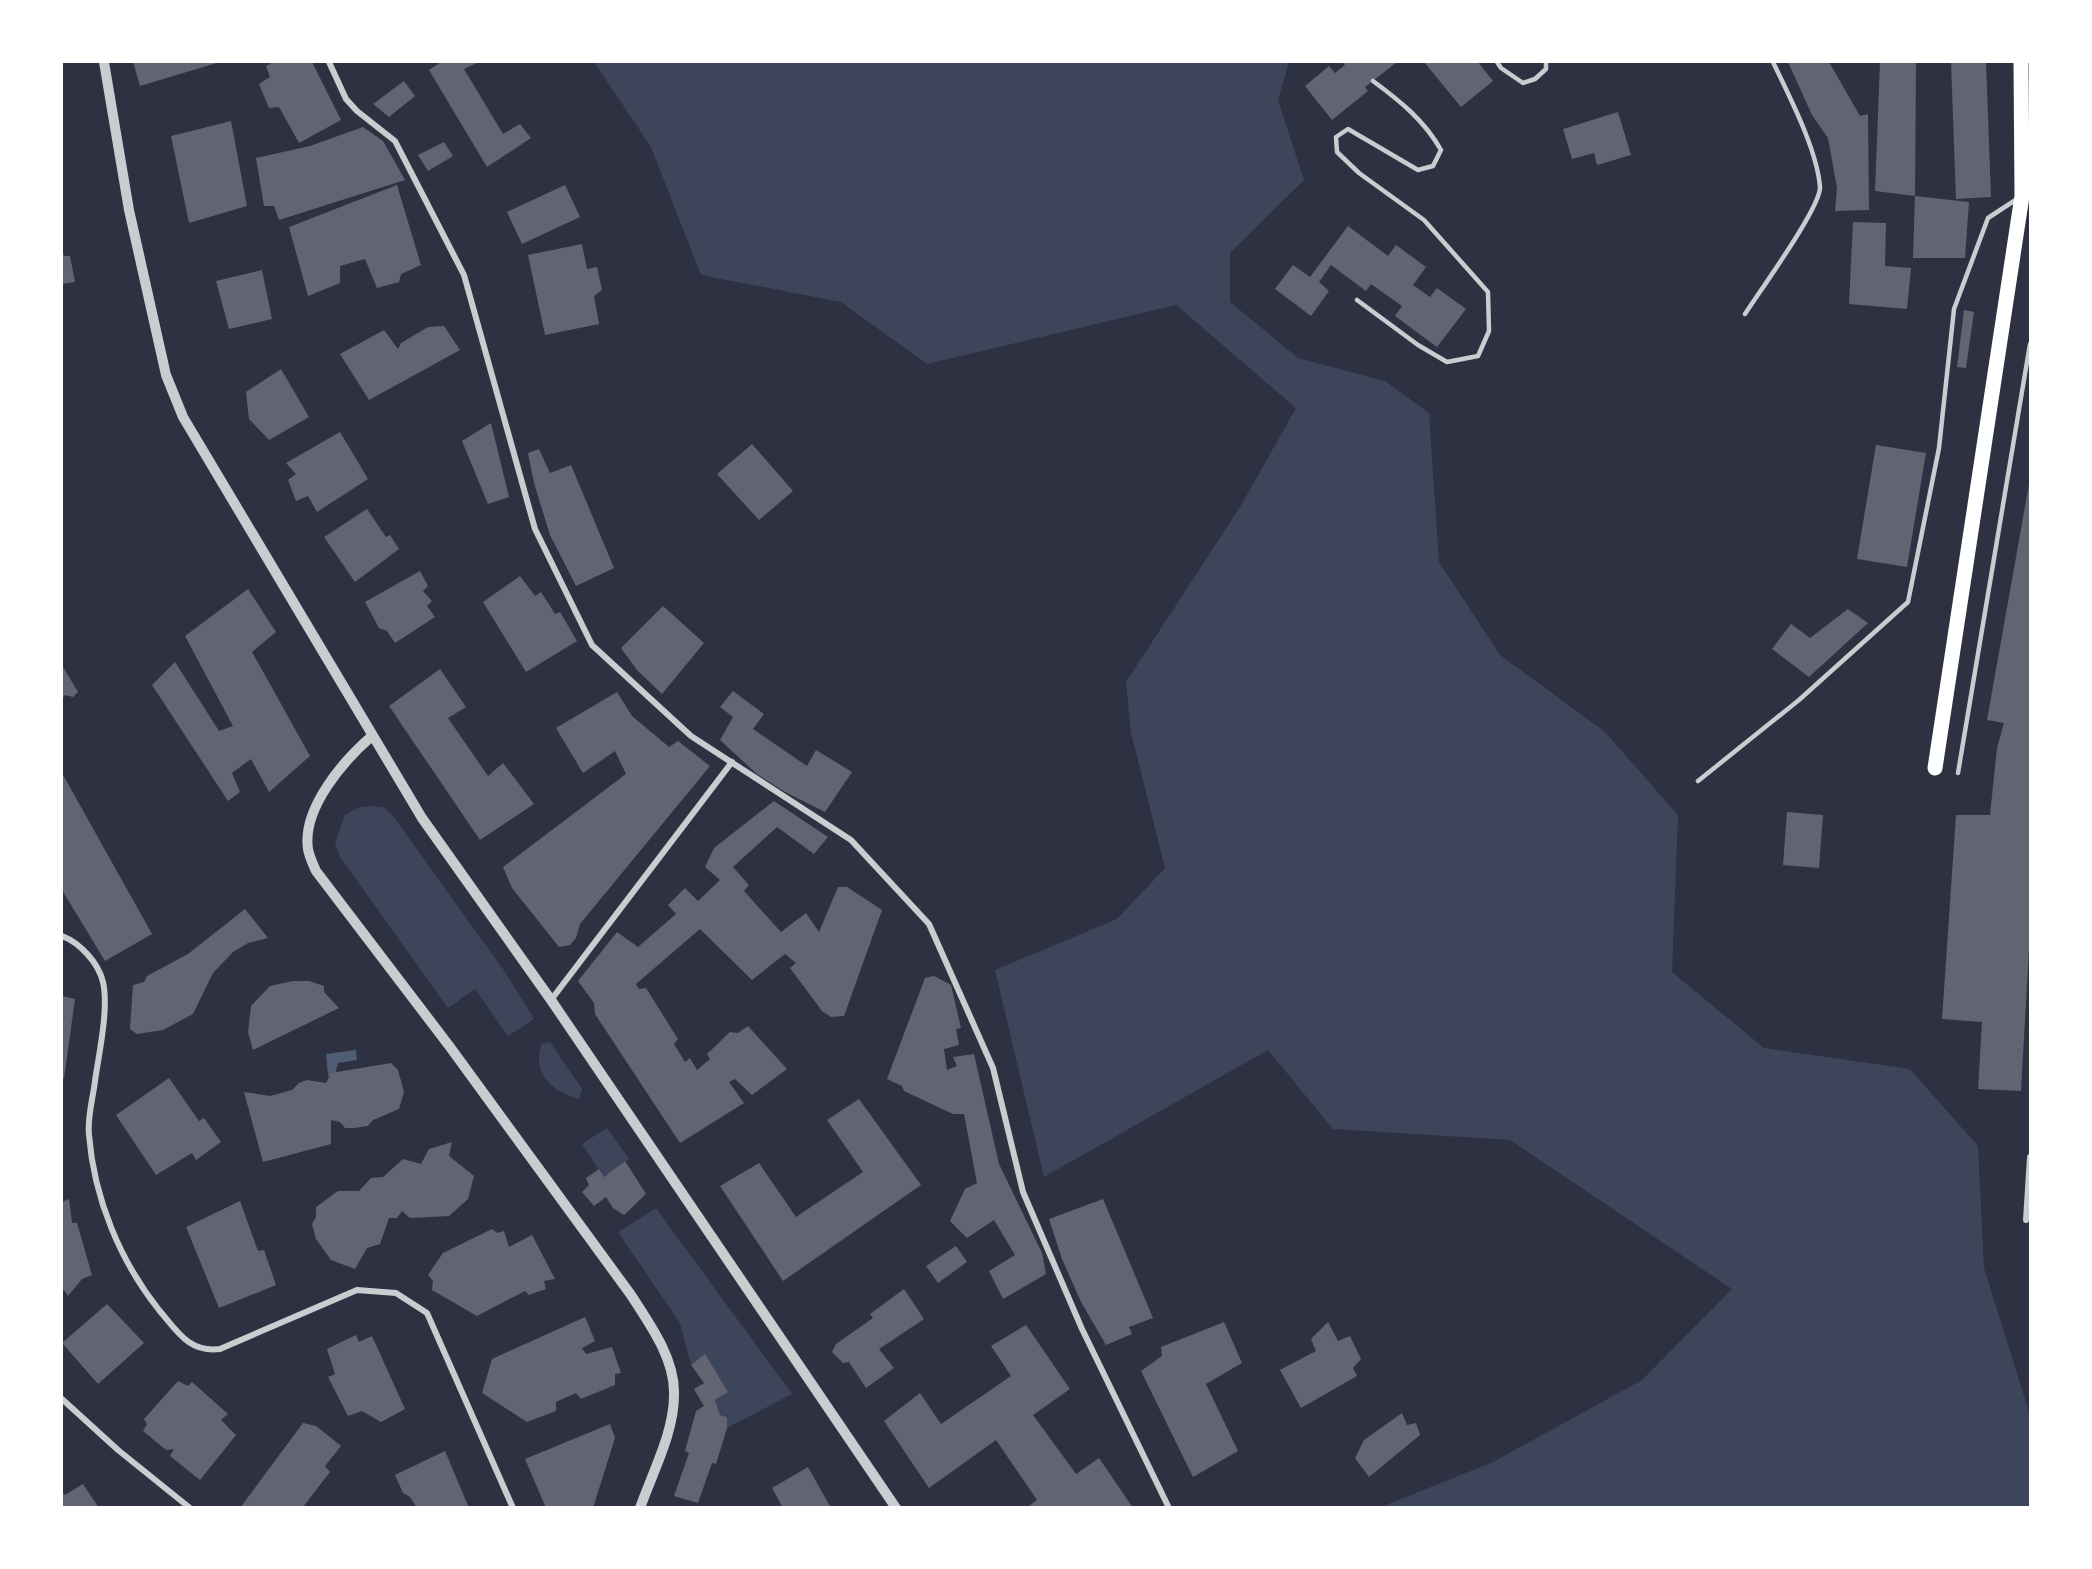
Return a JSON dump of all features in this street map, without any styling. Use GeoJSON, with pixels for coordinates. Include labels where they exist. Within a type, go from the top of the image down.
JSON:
{"type":"FeatureCollection","features":[{"type":"Feature","properties":{"kind":"main road"},"geometry":{"type":"LineString","coordinates":[[1935,768],[2026,197],[2021,62]]}},
{"type":"Feature","properties":{"kind":"street"},"geometry":{"type":"LineString","coordinates":[[104,62],[129,210],[166,375],[183,417],[422,818],[551,1000],[896,1508]]}},
{"type":"Feature","properties":{"kind":"street"},"geometry":{"type":"LineString","coordinates":[[329,62],[346,99],[357,111],[395,141],[464,275],[535,529],[592,645],[691,736],[851,840],[929,924],[993,1068],[1023,1192],[1082,1329],[1169,1508]]}},
{"type":"Feature","properties":{"kind":"street"},"geometry":{"type":"LineString","coordinates":[[372,736],[335,774],[311,818],[308,848],[316,871],[450,1047],[631,1295],[656,1334],[674,1390],[666,1436],[640,1508]]}},
{"type":"Feature","properties":{"kind":"street"},"geometry":{"type":"LineString","coordinates":[[551,1000],[732,762]]}},
{"type":"Feature","properties":{"kind":"street"},"geometry":{"type":"LineString","coordinates":[[62,936],[75,944],[95,963],[103,982],[101,1036],[88,1134],[98,1184],[111,1229],[137,1282],[190,1345],[205,1351],[220,1349],[357,1290],[396,1293],[427,1313],[513,1508]]}},
{"type":"Feature","properties":{"kind":"street"},"geometry":{"type":"LineString","coordinates":[[2026,1220],[2031,1157]]}},
{"type":"Feature","properties":{"kind":"street"},"geometry":{"type":"LineString","coordinates":[[62,1399],[118,1450],[190,1508]]}},
{"type":"Feature","properties":{"kind":"lane"},"geometry":{"type":"LineString","coordinates":[[1497,62],[1523,83],[1535,79],[1546,69],[1546,62]]}},
{"type":"Feature","properties":{"kind":"lane"},"geometry":{"type":"LineString","coordinates":[[1745,314],[1808,217],[1820,189],[1805,133],[1773,62]]}},
{"type":"Feature","properties":{"kind":"lane"},"geometry":{"type":"LineString","coordinates":[[1357,300],[1418,345],[1447,362],[1478,356],[1489,331],[1488,292],[1459,257],[1424,220],[1359,172],[1337,152],[1336,137],[1348,129],[1418,170],[1433,166],[1441,150],[1430,130],[1407,107],[1373,81]]}},
{"type":"Feature","properties":{"kind":"lane"},"geometry":{"type":"LineString","coordinates":[[1698,781],[1799,700],[1908,602],[1939,448],[1954,309],[1988,218],[2026,197]]}},
{"type":"Feature","properties":{"kind":"lane"},"geometry":{"type":"LineString","coordinates":[[1958,773],[2031,344]]}},
{"type":"Feature","properties":{"kind":"shaded area"},"geometry":{"type":"Polygon","coordinates":[[[594,62],[1289,62],[1278,100],[1304,180],[1230,253],[1230,302],[1298,358],[1385,381],[1429,413],[1439,562],[1500,655],[1605,732],[1678,815],[1672,972],[1764,1048],[1910,1069],[1978,1146],[1984,1268],[2030,1415],[2030,1507],[1381,1507],[1493,1462],[1642,1380],[1732,1289],[1510,1140],[1333,1129],[1268,1050],[1044,1177],[995,970],[1117,919],[1165,868],[1131,733],[1126,682],[1240,507],[1296,408],[1176,305],[927,364],[841,302],[701,275],[651,147],[594,62]]]}},
{"type":"Feature","properties":{"kind":"shaded area"},"geometry":{"type":"Polygon","coordinates":[[[359,807],[383,807],[393,816],[503,969],[534,1019],[508,1036],[475,989],[448,1008],[339,855],[335,843],[345,815],[359,807]]]}},
{"type":"Feature","properties":{"kind":"shaded area"},"geometry":{"type":"Polygon","coordinates":[[[550,1042],[582,1089],[579,1099],[560,1092],[546,1080],[539,1063],[539,1054],[542,1043],[550,1042]]]}},
{"type":"Feature","properties":{"kind":"shaded area"},"geometry":{"type":"Polygon","coordinates":[[[356,1050],[357,1060],[338,1063],[335,1075],[328,1076],[326,1054],[356,1050]]]}},
{"type":"Feature","properties":{"kind":"shaded area"},"geometry":{"type":"Polygon","coordinates":[[[607,1128],[629,1159],[604,1177],[582,1144],[607,1128]]]}},
{"type":"Feature","properties":{"kind":"shaded area"},"geometry":{"type":"Polygon","coordinates":[[[656,1208],[792,1394],[727,1428],[727,1417],[720,1415],[715,1400],[728,1392],[705,1355],[691,1365],[680,1323],[618,1232],[656,1208]]]}},
{"type":"Feature","properties":{"kind":"building"},"geometry":{"type":"Polygon","coordinates":[[[133,62],[220,62],[140,86],[133,62]]]}},
{"type":"Feature","properties":{"kind":"building"},"geometry":{"type":"Polygon","coordinates":[[[273,62],[312,62],[341,120],[299,143],[279,107],[269,108],[259,84],[270,77],[266,66],[273,62]]]}},
{"type":"Feature","properties":{"kind":"building"},"geometry":{"type":"Polygon","coordinates":[[[441,62],[479,62],[464,69],[503,134],[520,124],[531,138],[487,167],[429,70],[441,62]]]}},
{"type":"Feature","properties":{"kind":"building"},"geometry":{"type":"Polygon","coordinates":[[[1342,62],[1397,62],[1365,87],[1368,91],[1332,120],[1305,86],[1329,66],[1335,73],[1345,65],[1342,62]]]}},
{"type":"Feature","properties":{"kind":"building"},"geometry":{"type":"Polygon","coordinates":[[[1424,62],[1478,62],[1493,81],[1461,107],[1424,62]]]}},
{"type":"Feature","properties":{"kind":"building"},"geometry":{"type":"Polygon","coordinates":[[[1788,62],[1829,62],[1860,116],[1868,114],[1869,210],[1835,211],[1837,188],[1828,138],[1812,115],[1788,62]]]}},
{"type":"Feature","properties":{"kind":"building"},"geometry":{"type":"Polygon","coordinates":[[[1880,62],[1916,62],[1915,196],[1875,191],[1880,62]]]}},
{"type":"Feature","properties":{"kind":"building"},"geometry":{"type":"Polygon","coordinates":[[[1951,62],[1986,62],[1991,197],[1956,199],[1951,62]]]}},
{"type":"Feature","properties":{"kind":"building"},"geometry":{"type":"Polygon","coordinates":[[[404,81],[415,96],[389,117],[373,104],[404,81]]]}},
{"type":"Feature","properties":{"kind":"building"},"geometry":{"type":"Polygon","coordinates":[[[1618,112],[1631,155],[1597,165],[1594,153],[1572,159],[1563,129],[1618,112]]]}},
{"type":"Feature","properties":{"kind":"building"},"geometry":{"type":"Polygon","coordinates":[[[231,121],[247,206],[189,223],[171,136],[231,121]]]}},
{"type":"Feature","properties":{"kind":"building"},"geometry":{"type":"Polygon","coordinates":[[[363,127],[383,141],[405,180],[279,220],[274,206],[264,206],[256,158],[310,146],[363,127]]]}},
{"type":"Feature","properties":{"kind":"building"},"geometry":{"type":"Polygon","coordinates":[[[444,142],[453,156],[428,171],[418,155],[444,142]]]}},
{"type":"Feature","properties":{"kind":"building"},"geometry":{"type":"Polygon","coordinates":[[[397,185],[421,265],[401,274],[399,282],[377,288],[365,259],[340,266],[340,283],[308,296],[289,227],[397,185]]]}},
{"type":"Feature","properties":{"kind":"building"},"geometry":{"type":"Polygon","coordinates":[[[565,185],[580,217],[522,244],[507,212],[565,185]]]}},
{"type":"Feature","properties":{"kind":"building"},"geometry":{"type":"Polygon","coordinates":[[[1915,196],[1969,202],[1965,258],[1913,258],[1915,196]]]}},
{"type":"Feature","properties":{"kind":"building"},"geometry":{"type":"Polygon","coordinates":[[[1853,222],[1886,223],[1885,266],[1911,268],[1907,309],[1849,304],[1853,222]]]}},
{"type":"Feature","properties":{"kind":"building"},"geometry":{"type":"Polygon","coordinates":[[[1348,226],[1388,256],[1396,245],[1426,267],[1413,285],[1430,297],[1437,288],[1466,309],[1437,347],[1395,316],[1402,306],[1371,284],[1366,291],[1331,265],[1319,282],[1329,291],[1311,316],[1275,289],[1293,265],[1310,277],[1348,226]]]}},
{"type":"Feature","properties":{"kind":"building"},"geometry":{"type":"Polygon","coordinates":[[[582,244],[587,269],[597,267],[602,290],[594,296],[599,324],[545,335],[528,255],[582,244]]]}},
{"type":"Feature","properties":{"kind":"building"},"geometry":{"type":"Polygon","coordinates":[[[62,248],[64,256],[70,256],[75,282],[62,284],[62,248]]]}},
{"type":"Feature","properties":{"kind":"building"},"geometry":{"type":"Polygon","coordinates":[[[262,270],[272,319],[229,329],[216,281],[262,270]]]}},
{"type":"Feature","properties":{"kind":"building"},"geometry":{"type":"Polygon","coordinates":[[[1964,310],[1974,312],[1966,368],[1957,367],[1964,310]]]}},
{"type":"Feature","properties":{"kind":"building"},"geometry":{"type":"Polygon","coordinates":[[[444,326],[460,350],[369,400],[340,354],[384,330],[398,349],[401,343],[428,327],[444,326]]]}},
{"type":"Feature","properties":{"kind":"building"},"geometry":{"type":"Polygon","coordinates":[[[281,369],[309,417],[269,440],[249,419],[246,392],[281,369]]]}},
{"type":"Feature","properties":{"kind":"building"},"geometry":{"type":"Polygon","coordinates":[[[491,423],[509,497],[488,504],[462,441],[491,423]]]}},
{"type":"Feature","properties":{"kind":"building"},"geometry":{"type":"Polygon","coordinates":[[[340,432],[368,479],[317,512],[308,496],[296,501],[288,480],[296,474],[286,463],[340,432]]]}},
{"type":"Feature","properties":{"kind":"building"},"geometry":{"type":"Polygon","coordinates":[[[752,444],[793,491],[759,520],[717,474],[752,444]]]}},
{"type":"Feature","properties":{"kind":"building"},"geometry":{"type":"Polygon","coordinates":[[[1876,445],[1926,453],[1907,567],[1857,559],[1876,445]]]}},
{"type":"Feature","properties":{"kind":"building"},"geometry":{"type":"Polygon","coordinates":[[[539,449],[550,473],[571,465],[614,568],[576,586],[550,535],[534,483],[528,453],[539,449]]]}},
{"type":"Feature","properties":{"kind":"building"},"geometry":{"type":"Polygon","coordinates":[[[2029,484],[2030,932],[2021,1091],[1978,1089],[1982,1022],[1942,1019],[1956,815],[1990,815],[1997,748],[2004,723],[1987,720],[2029,484]]]}},
{"type":"Feature","properties":{"kind":"building"},"geometry":{"type":"Polygon","coordinates":[[[367,509],[386,537],[390,535],[399,549],[355,582],[324,537],[367,509]]]}},
{"type":"Feature","properties":{"kind":"building"},"geometry":{"type":"Polygon","coordinates":[[[420,571],[428,586],[423,591],[432,601],[427,606],[435,617],[395,643],[387,631],[379,628],[365,602],[420,571]]]}},
{"type":"Feature","properties":{"kind":"building"},"geometry":{"type":"Polygon","coordinates":[[[520,576],[535,596],[541,592],[555,614],[560,612],[577,641],[526,672],[483,602],[520,576]]]}},
{"type":"Feature","properties":{"kind":"building"},"geometry":{"type":"Polygon","coordinates":[[[248,589],[276,632],[252,652],[310,756],[269,792],[251,759],[232,773],[240,792],[228,801],[152,685],[175,662],[219,731],[233,726],[185,636],[248,589]]]}},
{"type":"Feature","properties":{"kind":"building"},"geometry":{"type":"Polygon","coordinates":[[[663,606],[704,643],[662,694],[637,670],[621,648],[663,606]]]}},
{"type":"Feature","properties":{"kind":"building"},"geometry":{"type":"Polygon","coordinates":[[[1848,609],[1868,623],[1809,677],[1772,649],[1791,624],[1810,638],[1848,609]]]}},
{"type":"Feature","properties":{"kind":"building"},"geometry":{"type":"Polygon","coordinates":[[[62,665],[78,692],[73,697],[65,695],[62,699],[62,665]]]}},
{"type":"Feature","properties":{"kind":"building"},"geometry":{"type":"Polygon","coordinates":[[[440,669],[466,707],[448,718],[488,776],[503,763],[534,804],[480,840],[389,706],[440,669]]]}},
{"type":"Feature","properties":{"kind":"building"},"geometry":{"type":"Polygon","coordinates":[[[733,691],[764,714],[753,729],[807,766],[816,750],[852,772],[825,812],[785,792],[757,774],[720,740],[733,717],[720,707],[733,691]]]}},
{"type":"Feature","properties":{"kind":"building"},"geometry":{"type":"Polygon","coordinates":[[[617,692],[632,716],[669,747],[678,741],[710,766],[580,924],[576,938],[570,945],[559,947],[512,888],[503,867],[626,774],[615,751],[583,773],[556,728],[617,692]]]}},
{"type":"Feature","properties":{"kind":"building"},"geometry":{"type":"Polygon","coordinates":[[[62,773],[152,934],[105,961],[62,890],[62,773]]]}},
{"type":"Feature","properties":{"kind":"building"},"geometry":{"type":"Polygon","coordinates":[[[774,801],[828,837],[814,854],[777,827],[733,867],[749,885],[744,891],[781,932],[806,913],[819,932],[838,887],[847,887],[882,910],[844,1016],[831,1017],[822,1011],[790,968],[796,963],[785,954],[752,980],[700,929],[636,984],[639,989],[646,988],[678,1039],[674,1044],[685,1062],[690,1058],[697,1070],[710,1059],[707,1054],[730,1032],[738,1033],[748,1026],[787,1069],[752,1095],[735,1079],[729,1082],[744,1103],[680,1143],[595,1014],[594,1003],[578,981],[617,932],[638,947],[676,914],[668,905],[685,888],[698,901],[720,880],[705,867],[714,848],[774,801]]]}},
{"type":"Feature","properties":{"kind":"building"},"geometry":{"type":"Polygon","coordinates":[[[1787,812],[1823,815],[1819,868],[1783,865],[1787,812]]]}},
{"type":"Feature","properties":{"kind":"building"},"geometry":{"type":"Polygon","coordinates":[[[245,909],[268,938],[248,943],[233,952],[213,973],[193,1014],[163,1030],[137,1034],[130,1029],[133,985],[144,982],[147,976],[188,954],[245,909]]]}},
{"type":"Feature","properties":{"kind":"building"},"geometry":{"type":"Polygon","coordinates":[[[934,976],[951,985],[961,1028],[956,1029],[959,1045],[944,1049],[947,1070],[957,1066],[953,1057],[974,1054],[999,1164],[1042,1253],[1046,1274],[1003,1299],[989,1271],[1015,1255],[994,1220],[967,1238],[950,1221],[965,1189],[977,1183],[964,1114],[953,1114],[904,1091],[902,1086],[887,1079],[925,978],[934,976]]]}},
{"type":"Feature","properties":{"kind":"building"},"geometry":{"type":"Polygon","coordinates":[[[293,981],[309,981],[324,986],[324,992],[339,1008],[253,1050],[248,1032],[251,1006],[270,986],[293,981]]]}},
{"type":"Feature","properties":{"kind":"building"},"geometry":{"type":"Polygon","coordinates":[[[62,996],[75,999],[64,1079],[62,1078],[62,996]]]}},
{"type":"Feature","properties":{"kind":"building"},"geometry":{"type":"Polygon","coordinates":[[[391,1063],[398,1070],[404,1092],[399,1109],[373,1120],[368,1126],[345,1128],[340,1122],[331,1120],[331,1144],[263,1162],[244,1092],[270,1096],[292,1090],[299,1083],[307,1080],[326,1083],[331,1073],[391,1063]]]}},
{"type":"Feature","properties":{"kind":"building"},"geometry":{"type":"Polygon","coordinates":[[[169,1078],[199,1121],[204,1118],[221,1142],[196,1160],[192,1153],[156,1175],[116,1115],[169,1078]]]}},
{"type":"Feature","properties":{"kind":"building"},"geometry":{"type":"Polygon","coordinates":[[[859,1099],[921,1185],[783,1281],[720,1186],[759,1163],[796,1217],[863,1172],[827,1120],[859,1099]]]}},
{"type":"Feature","properties":{"kind":"building"},"geometry":{"type":"Polygon","coordinates":[[[452,1142],[449,1156],[474,1176],[468,1199],[449,1216],[410,1218],[402,1211],[397,1218],[389,1218],[380,1244],[367,1248],[355,1269],[331,1260],[316,1239],[312,1224],[316,1217],[316,1207],[338,1191],[359,1191],[371,1178],[383,1177],[403,1159],[421,1164],[429,1149],[452,1142]]]}},
{"type":"Feature","properties":{"kind":"building"},"geometry":{"type":"Polygon","coordinates":[[[625,1161],[646,1194],[624,1215],[613,1208],[606,1197],[594,1206],[582,1192],[589,1185],[586,1178],[599,1169],[604,1177],[625,1161]]]}},
{"type":"Feature","properties":{"kind":"building"},"geometry":{"type":"Polygon","coordinates":[[[69,1199],[72,1223],[77,1223],[92,1275],[82,1279],[68,1296],[64,1290],[62,1291],[62,1202],[69,1199]]]}},
{"type":"Feature","properties":{"kind":"building"},"geometry":{"type":"Polygon","coordinates":[[[1103,1199],[1153,1318],[1129,1327],[1132,1334],[1106,1345],[1081,1302],[1062,1259],[1049,1219],[1103,1199]]]}},
{"type":"Feature","properties":{"kind":"building"},"geometry":{"type":"Polygon","coordinates":[[[240,1201],[258,1251],[264,1250],[276,1285],[219,1308],[186,1227],[240,1201]]]}},
{"type":"Feature","properties":{"kind":"building"},"geometry":{"type":"Polygon","coordinates":[[[492,1229],[497,1233],[504,1231],[509,1247],[532,1235],[555,1279],[544,1281],[546,1289],[529,1295],[525,1291],[477,1316],[432,1290],[433,1281],[428,1275],[443,1253],[492,1229]]]}},
{"type":"Feature","properties":{"kind":"building"},"geometry":{"type":"Polygon","coordinates":[[[956,1246],[967,1262],[938,1283],[926,1266],[956,1246]]]}},
{"type":"Feature","properties":{"kind":"building"},"geometry":{"type":"Polygon","coordinates":[[[904,1289],[924,1319],[879,1349],[894,1368],[866,1388],[849,1362],[843,1363],[832,1352],[836,1344],[873,1318],[870,1314],[904,1289]]]}},
{"type":"Feature","properties":{"kind":"building"},"geometry":{"type":"Polygon","coordinates":[[[107,1304],[144,1343],[98,1384],[62,1343],[107,1304]]]}},
{"type":"Feature","properties":{"kind":"building"},"geometry":{"type":"Polygon","coordinates":[[[585,1317],[595,1341],[582,1348],[586,1354],[612,1347],[621,1373],[615,1374],[615,1385],[581,1399],[576,1393],[556,1402],[556,1411],[527,1422],[482,1393],[492,1359],[585,1317]]]}},
{"type":"Feature","properties":{"kind":"building"},"geometry":{"type":"Polygon","coordinates":[[[1224,1322],[1242,1363],[1206,1384],[1238,1451],[1193,1477],[1141,1371],[1162,1356],[1161,1347],[1224,1322]]]}},
{"type":"Feature","properties":{"kind":"building"},"geometry":{"type":"Polygon","coordinates":[[[1328,1322],[1338,1341],[1350,1336],[1361,1359],[1353,1368],[1357,1376],[1301,1408],[1280,1370],[1316,1351],[1311,1339],[1328,1322]]]}},
{"type":"Feature","properties":{"kind":"building"},"geometry":{"type":"Polygon","coordinates":[[[1026,1325],[1070,1389],[1033,1415],[1076,1474],[1099,1458],[1133,1508],[1026,1508],[1037,1500],[996,1440],[929,1488],[884,1421],[920,1393],[941,1424],[1011,1376],[991,1346],[1026,1325]]]}},
{"type":"Feature","properties":{"kind":"building"},"geometry":{"type":"Polygon","coordinates":[[[356,1335],[359,1342],[372,1336],[405,1409],[381,1422],[362,1411],[348,1416],[328,1377],[335,1374],[327,1349],[356,1335]]]}},
{"type":"Feature","properties":{"kind":"building"},"geometry":{"type":"Polygon","coordinates":[[[705,1354],[728,1392],[715,1400],[720,1415],[727,1417],[727,1428],[716,1464],[712,1463],[698,1503],[674,1496],[689,1453],[685,1451],[696,1411],[704,1406],[694,1389],[704,1383],[691,1365],[705,1354]]]}},
{"type":"Feature","properties":{"kind":"building"},"geometry":{"type":"Polygon","coordinates":[[[178,1381],[188,1386],[192,1382],[228,1414],[221,1420],[236,1435],[200,1480],[170,1456],[174,1449],[166,1450],[143,1431],[147,1424],[144,1419],[178,1381]]]}},
{"type":"Feature","properties":{"kind":"building"},"geometry":{"type":"Polygon","coordinates":[[[1402,1413],[1407,1425],[1416,1423],[1420,1435],[1369,1477],[1355,1458],[1364,1440],[1402,1413]]]}},
{"type":"Feature","properties":{"kind":"building"},"geometry":{"type":"Polygon","coordinates":[[[303,1423],[316,1426],[341,1446],[325,1466],[330,1472],[303,1507],[240,1508],[303,1423]]]}},
{"type":"Feature","properties":{"kind":"building"},"geometry":{"type":"Polygon","coordinates":[[[610,1424],[615,1438],[593,1508],[546,1508],[525,1459],[610,1424]]]}},
{"type":"Feature","properties":{"kind":"building"},"geometry":{"type":"Polygon","coordinates":[[[445,1451],[469,1508],[417,1508],[410,1497],[403,1493],[395,1475],[445,1451]]]}},
{"type":"Feature","properties":{"kind":"building"},"geometry":{"type":"Polygon","coordinates":[[[808,1467],[831,1508],[783,1508],[772,1488],[808,1467]]]}},
{"type":"Feature","properties":{"kind":"building"},"geometry":{"type":"Polygon","coordinates":[[[83,1484],[99,1508],[62,1508],[62,1492],[65,1495],[83,1484]]]}}]}
